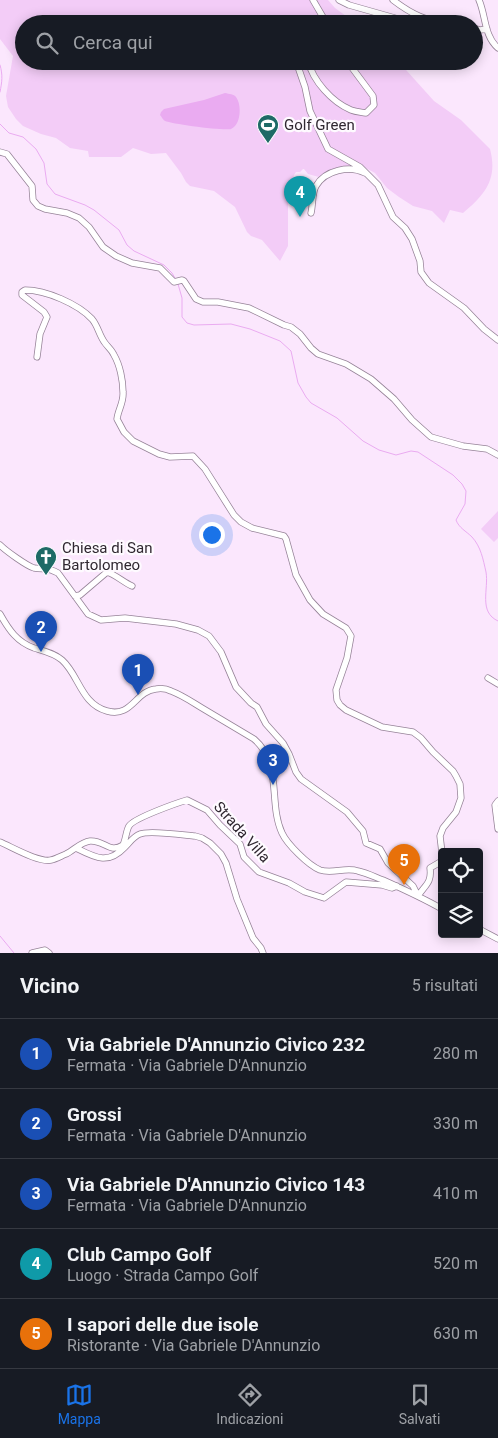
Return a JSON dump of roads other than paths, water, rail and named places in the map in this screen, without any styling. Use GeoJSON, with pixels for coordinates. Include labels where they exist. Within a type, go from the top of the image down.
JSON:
{"type":"FeatureCollection","features":[{"type":"Feature","properties":{"kind":"street"},"geometry":{"type":"LineString","coordinates":[[313,0],[321,15]]}},
{"type":"Feature","properties":{"kind":"street"},"geometry":{"type":"LineString","coordinates":[[339,0],[349,5],[384,15]]}},
{"type":"Feature","properties":{"kind":"street"},"geometry":{"type":"LineString","coordinates":[[393,0],[406,10],[418,15]]}},
{"type":"Feature","properties":{"kind":"street"},"geometry":{"type":"LineString","coordinates":[[479,0],[487,28],[494,44],[498,48]]}},
{"type":"Feature","properties":{"kind":"street"},"geometry":{"type":"LineString","coordinates":[[483,29],[487,28]]}},
{"type":"Feature","properties":{"kind":"street"},"geometry":{"type":"LineString","coordinates":[[299,70],[310,111],[328,149],[360,167],[378,185],[393,217],[405,228],[412,239],[420,262],[421,272],[429,283],[464,308],[484,330],[498,340]]}},
{"type":"Feature","properties":{"kind":"street"},"geometry":{"type":"LineString","coordinates":[[310,70],[327,93],[339,104],[353,112],[366,113],[374,105],[373,96],[354,70]]}},
{"type":"Feature","properties":{"kind":"street"},"geometry":{"type":"LineString","coordinates":[[0,152],[7,154],[32,186],[33,200],[38,206],[79,218],[103,246],[116,256],[132,263],[160,268],[174,282],[184,281],[196,299],[203,302],[218,302],[249,308],[291,328],[300,334],[318,354],[346,364],[371,379],[431,437],[463,446],[487,449],[498,455]]}},
{"type":"Feature","properties":{"kind":"street"},"geometry":{"type":"LineString","coordinates":[[311,213],[315,186],[324,176],[335,171],[348,169],[362,171],[367,174]]}},
{"type":"Feature","properties":{"kind":"street"},"geometry":{"type":"LineString","coordinates":[[37,357],[40,334],[47,317],[44,312],[22,295],[22,292],[25,290],[39,292],[70,303],[87,314],[96,325],[104,342],[117,359],[123,396],[117,419],[129,438],[159,454],[170,457],[193,456],[205,470],[234,515],[241,522],[252,528],[286,538],[296,575],[310,600],[323,614],[346,628],[351,636],[347,658],[336,690],[337,700],[340,705],[346,710],[382,727],[414,732],[453,771],[460,784],[459,806],[443,828],[440,836],[441,848]]}},
{"type":"Feature","properties":{"kind":"street"},"geometry":{"type":"LineString","coordinates":[[0,545],[33,568],[51,568],[58,573],[92,617],[101,620],[124,618],[176,624],[198,630],[209,636],[221,652],[236,686],[259,710],[266,724],[283,744],[301,779],[347,812],[363,831],[366,843],[380,849],[388,863],[414,886],[418,896]]}},
{"type":"Feature","properties":{"kind":"street"},"geometry":{"type":"LineString","coordinates":[[76,596],[80,595],[107,572],[132,586]]}},
{"type":"Feature","properties":{"kind":"street"},"geometry":{"type":"LineString","coordinates":[[0,614],[16,639],[32,648],[54,654],[62,660],[69,667],[84,694],[105,711],[120,712],[129,708],[148,692],[155,689],[166,689],[254,739],[260,744],[269,761],[274,780],[278,822],[283,834],[310,864],[320,870],[350,869],[360,871],[397,886],[438,907]]}},
{"type":"Feature","properties":{"kind":"street"},"geometry":{"type":"LineString","coordinates":[[488,678],[498,684]]}},
{"type":"Feature","properties":{"kind":"street","name":"Strada Villa"},"geometry":{"type":"LineString","coordinates":[[123,847],[128,828],[135,821],[187,800],[207,810],[240,844],[244,857],[259,872],[289,883],[305,892],[324,898],[346,882],[382,885],[392,888],[397,886]]}},
{"type":"Feature","properties":{"kind":"street"},"geometry":{"type":"LineString","coordinates":[[498,801],[495,805],[498,829]]}},
{"type":"Feature","properties":{"kind":"street"},"geometry":{"type":"LineString","coordinates":[[76,848],[89,854],[111,858],[120,853],[123,847],[142,833],[152,832],[202,838],[221,854],[226,863],[237,899],[253,938],[263,953]]}},
{"type":"Feature","properties":{"kind":"street"},"geometry":{"type":"LineString","coordinates":[[0,842],[29,856],[49,861],[90,842],[96,842],[114,849],[123,847]]}},
{"type":"Feature","properties":{"kind":"street"},"geometry":{"type":"LineString","coordinates":[[418,896],[429,882],[431,877],[430,868],[438,863]]}},
{"type":"Feature","properties":{"kind":"street"},"geometry":{"type":"LineString","coordinates":[[483,931],[498,939]]}},
{"type":"Feature","properties":{"kind":"street"},"geometry":{"type":"LineString","coordinates":[[32,953],[45,950],[49,953]]}},
{"type":"Feature","properties":{"kind":"waterway"},"geometry":{"type":"LineString","coordinates":[[0,65],[2,72],[0,92]]}},
{"type":"Feature","properties":{"kind":"waterway"},"geometry":{"type":"LineString","coordinates":[[0,124],[9,133],[23,137],[36,149],[44,163],[47,184],[55,194],[94,210],[119,230],[127,245],[134,251],[164,265],[175,278]]}},
{"type":"Feature","properties":{"kind":"waterway"},"geometry":{"type":"LineString","coordinates":[[178,284],[182,298],[182,317],[187,323],[194,325],[231,324],[250,329],[280,341],[291,351],[298,383],[311,403],[337,418],[363,441],[379,450],[396,455],[411,451],[418,452],[453,475],[462,484],[466,491],[465,504],[456,520],[480,549],[487,579],[486,606],[488,612],[498,621]]}},
{"type":"Feature","properties":{"kind":"waterway"},"geometry":{"type":"LineString","coordinates":[[0,936],[14,953]]}},
{"type":"Feature","properties":{"kind":"place","name":"Golf Green"},"geometry":{"type":"Point","coordinates":[268,144]}},
{"type":"Feature","properties":{"kind":"place","name":"Club Campo Golf"},"geometry":{"type":"Point","coordinates":[300,217]}},
{"type":"Feature","properties":{"kind":"place","name":"Chiesa di San Bartolomeo"},"geometry":{"type":"Point","coordinates":[46,576]}},
{"type":"Feature","properties":{"kind":"place","name":"Grossi"},"geometry":{"type":"Point","coordinates":[41,652]}},
{"type":"Feature","properties":{"kind":"place","name":"Via Gabriele D'Annunzio Civico 232"},"geometry":{"type":"Point","coordinates":[138,695]}},
{"type":"Feature","properties":{"kind":"place","name":"Via Gabriele D'Annunzio Civico 143"},"geometry":{"type":"Point","coordinates":[273,785]}},
{"type":"Feature","properties":{"kind":"place","name":"I sapori delle due isole"},"geometry":{"type":"Point","coordinates":[404,885]}}]}
